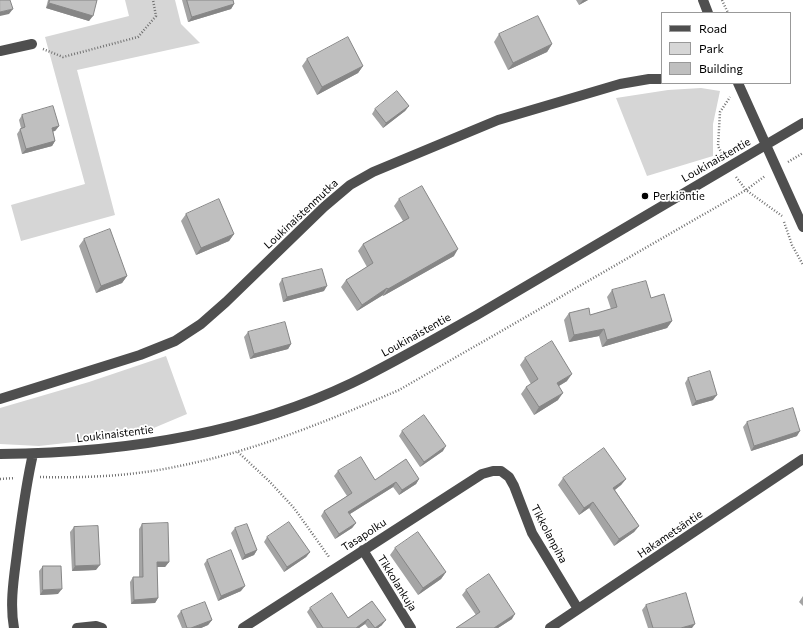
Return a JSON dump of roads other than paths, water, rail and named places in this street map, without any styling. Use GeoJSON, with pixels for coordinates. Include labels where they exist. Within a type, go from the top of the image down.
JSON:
{"type":"FeatureCollection","features":[{"type":"Feature","properties":{"kind":"street"},"geometry":{"type":"LineString","coordinates":[[703,0],[708,12]]}},
{"type":"Feature","properties":{"kind":"street"},"geometry":{"type":"LineString","coordinates":[[0,52],[32,44]]}},
{"type":"Feature","properties":{"kind":"street","name":"Loukinaistenmutka"},"geometry":{"type":"LineString","coordinates":[[0,399],[140,355],[175,341],[201,324],[226,302],[324,207],[350,185],[373,172],[498,120],[620,84],[649,79],[661,79]]}},
{"type":"Feature","properties":{"kind":"street"},"geometry":{"type":"LineString","coordinates":[[738,84],[803,226]]}},
{"type":"Feature","properties":{"kind":"street","name":"Loukinaistentie"},"geometry":{"type":"LineString","coordinates":[[0,454],[33,454],[98,450],[191,436],[244,424],[301,404],[351,383],[465,322],[803,123]]}},
{"type":"Feature","properties":{"kind":"street"},"geometry":{"type":"LineString","coordinates":[[14,628],[12,617],[15,573],[28,477],[33,454]]}},
{"type":"Feature","properties":{"kind":"street","name":"Hakametsäntie"},"geometry":{"type":"LineString","coordinates":[[550,628],[803,459]]}},
{"type":"Feature","properties":{"kind":"street","name":"Tasapolku"},"geometry":{"type":"LineString","coordinates":[[243,628],[482,474],[493,471],[501,471]]}},
{"type":"Feature","properties":{"kind":"street","name":"Tikkolanpiha"},"geometry":{"type":"LineString","coordinates":[[501,471],[509,477],[514,486],[521,508],[532,533],[578,609]]}},
{"type":"Feature","properties":{"kind":"street","name":"Tikkolankuja"},"geometry":{"type":"LineString","coordinates":[[363,550],[411,628]]}},
{"type":"Feature","properties":{"kind":"street"},"geometry":{"type":"LineString","coordinates":[[77,628],[96,626],[102,628]]}},
{"type":"Feature","properties":{"kind":"place","name":"Perkiöntie"},"geometry":{"type":"Point","coordinates":[645,196]}}]}
